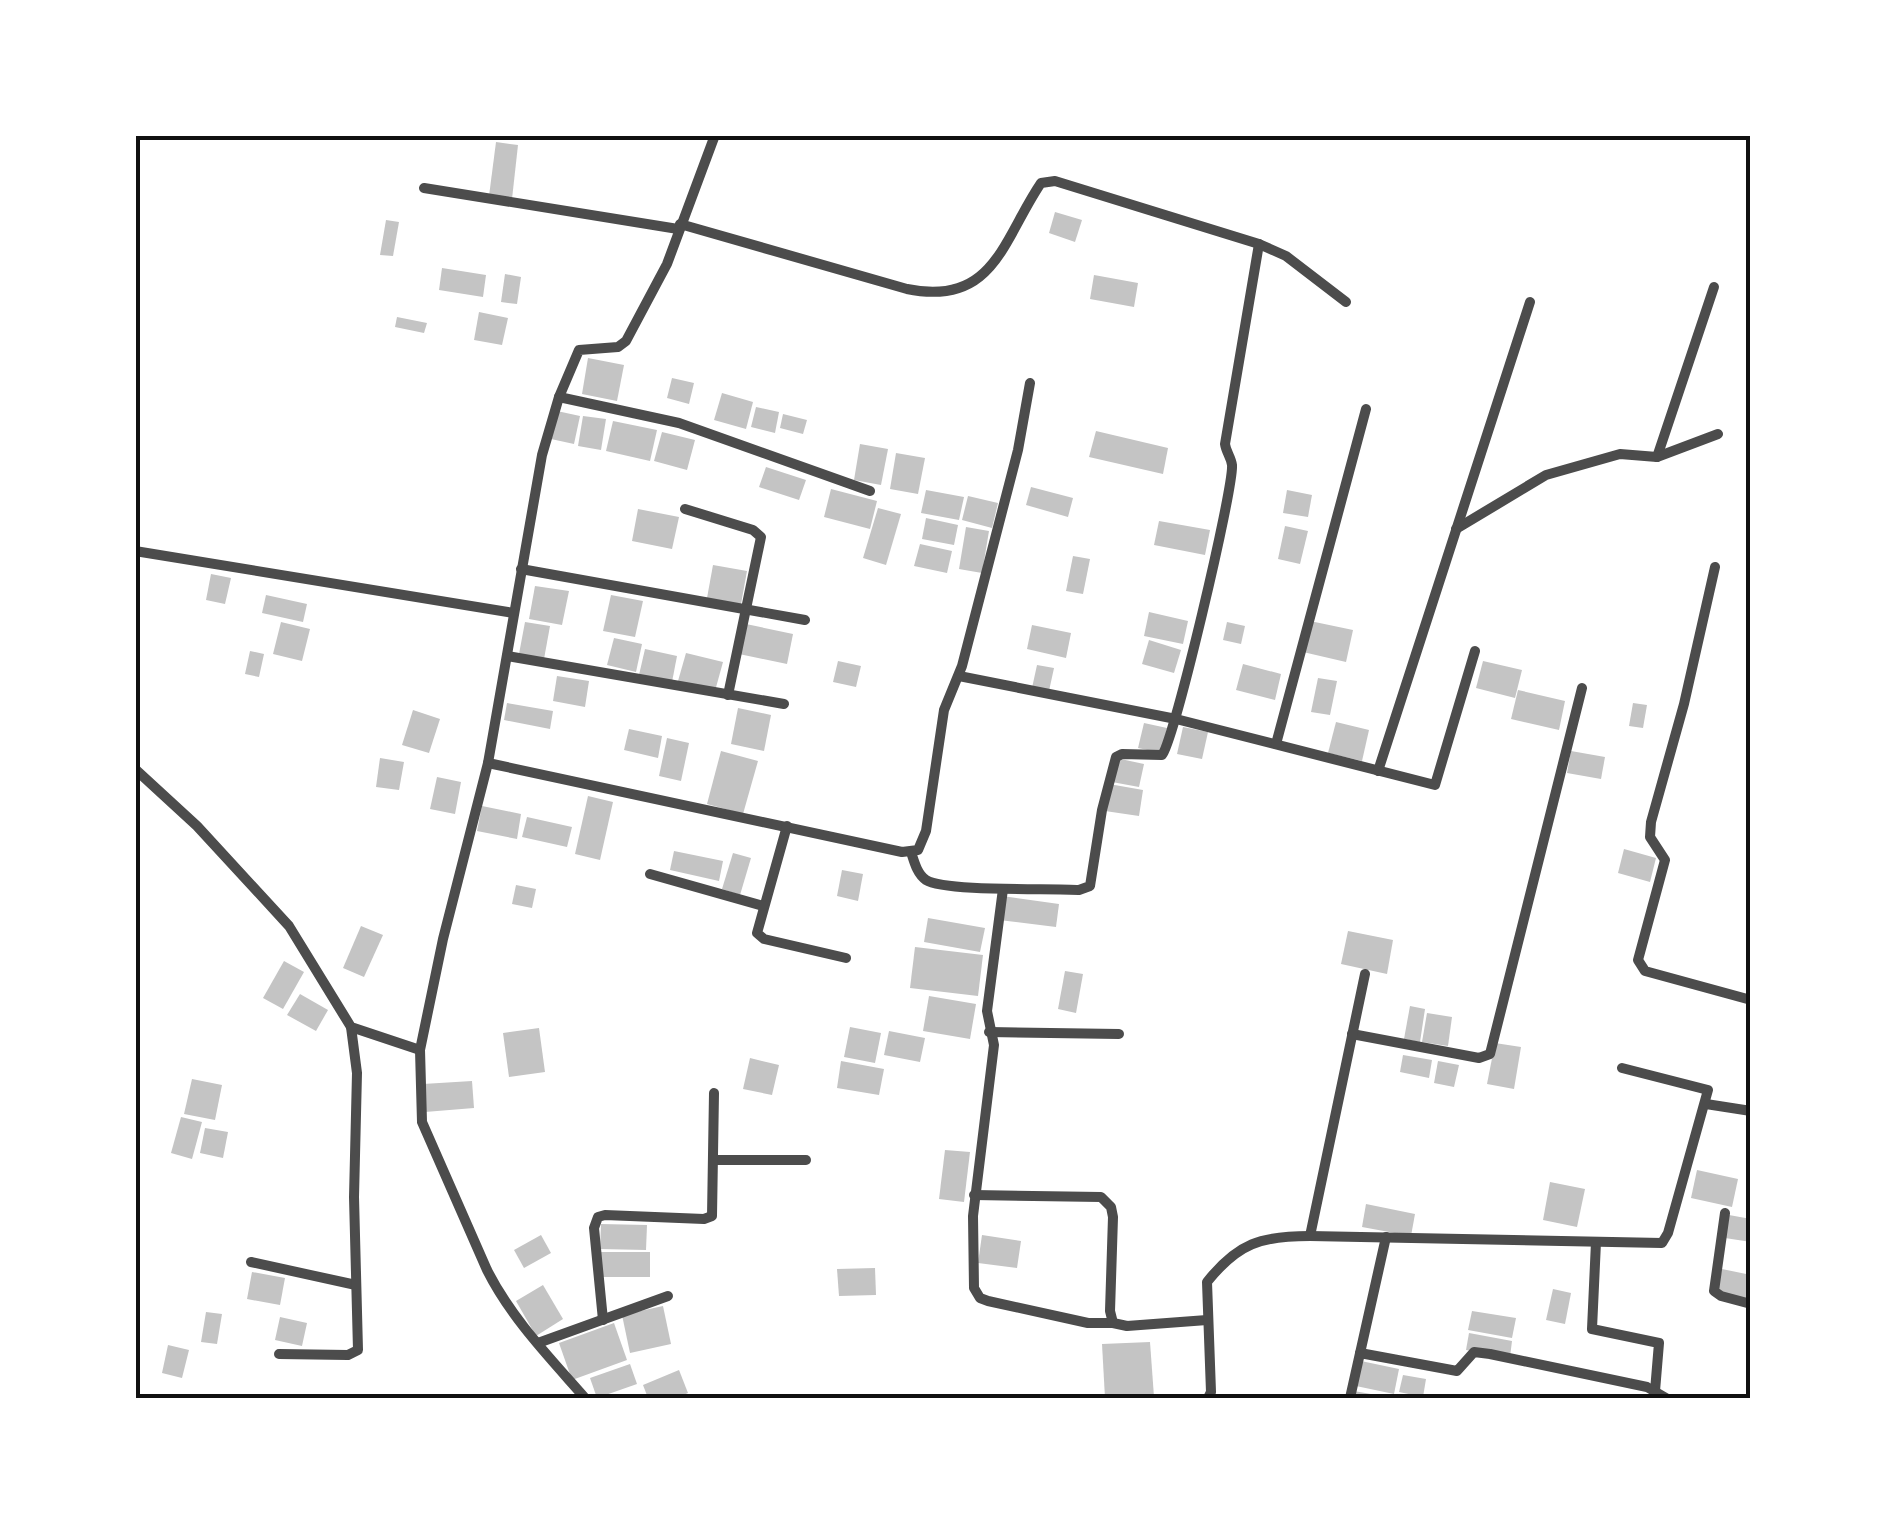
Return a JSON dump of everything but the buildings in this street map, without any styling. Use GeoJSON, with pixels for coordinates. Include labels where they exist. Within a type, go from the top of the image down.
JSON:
{"type":"FeatureCollection","features":[{"type":"Feature","properties":{"kind":"street"},"geometry":{"type":"LineString","coordinates":[[585,1398],[496,1289],[422,1122],[420,1050],[443,938],[488,763],[542,456],[559,397],[578,350],[626,342],[667,264],[715,135]]}},
{"type":"Feature","properties":{"kind":"street"},"geometry":{"type":"LineString","coordinates":[[424,188],[679,227],[924,293],[941,293],[984,273],[998,260],[1037,189],[1047,180],[1259,244],[1286,256],[1346,302]]}},
{"type":"Feature","properties":{"kind":"street"},"geometry":{"type":"LineString","coordinates":[[911,852],[919,873],[927,881],[1002,889],[1079,890],[1090,886],[1102,810],[1116,757],[1162,756],[1176,718],[1232,466],[1225,444],[1259,244]]}},
{"type":"Feature","properties":{"kind":"street"},"geometry":{"type":"LineString","coordinates":[[1657,458],[1714,287]]}},
{"type":"Feature","properties":{"kind":"street"},"geometry":{"type":"LineString","coordinates":[[1378,771],[1530,302]]}},
{"type":"Feature","properties":{"kind":"street"},"geometry":{"type":"LineString","coordinates":[[488,763],[911,852],[918,850],[926,831],[944,710],[959,676],[1018,450],[1030,383]]}},
{"type":"Feature","properties":{"kind":"street"},"geometry":{"type":"LineString","coordinates":[[559,397],[679,423],[870,491]]}},
{"type":"Feature","properties":{"kind":"street"},"geometry":{"type":"LineString","coordinates":[[1276,744],[1366,410]]}},
{"type":"Feature","properties":{"kind":"street"},"geometry":{"type":"LineString","coordinates":[[1455,530],[1546,475],[1620,454],[1657,458],[1718,434]]}},
{"type":"Feature","properties":{"kind":"street"},"geometry":{"type":"LineString","coordinates":[[685,509],[754,530],[760,537],[728,695]]}},
{"type":"Feature","properties":{"kind":"street"},"geometry":{"type":"LineString","coordinates":[[135,551],[514,613]]}},
{"type":"Feature","properties":{"kind":"street"},"geometry":{"type":"LineString","coordinates":[[1715,567],[1684,704],[1651,822],[1650,837],[1666,860],[1638,960],[1646,971],[1751,1000]]}},
{"type":"Feature","properties":{"kind":"street"},"geometry":{"type":"LineString","coordinates":[[521,569],[805,620]]}},
{"type":"Feature","properties":{"kind":"street"},"geometry":{"type":"LineString","coordinates":[[959,676],[1176,718],[1424,784],[1438,782],[1476,651]]}},
{"type":"Feature","properties":{"kind":"street"},"geometry":{"type":"LineString","coordinates":[[507,656],[784,704]]}},
{"type":"Feature","properties":{"kind":"street"},"geometry":{"type":"LineString","coordinates":[[1352,1034],[1478,1058],[1490,1054],[1582,688]]}},
{"type":"Feature","properties":{"kind":"street"},"geometry":{"type":"LineString","coordinates":[[135,769],[198,826],[289,926],[350,1027],[357,1073],[358,1350],[348,1355],[278,1354]]}},
{"type":"Feature","properties":{"kind":"street"},"geometry":{"type":"LineString","coordinates":[[788,826],[758,928],[759,937],[846,958]]}},
{"type":"Feature","properties":{"kind":"street"},"geometry":{"type":"LineString","coordinates":[[650,874],[764,906]]}},
{"type":"Feature","properties":{"kind":"street"},"geometry":{"type":"LineString","coordinates":[[1002,889],[986,1011],[994,1045],[974,1195],[974,1288],[980,1298],[1088,1322],[1127,1326],[1207,1320]]}},
{"type":"Feature","properties":{"kind":"street"},"geometry":{"type":"LineString","coordinates":[[1310,1236],[1365,974]]}},
{"type":"Feature","properties":{"kind":"street"},"geometry":{"type":"LineString","coordinates":[[350,1027],[420,1050]]}},
{"type":"Feature","properties":{"kind":"street"},"geometry":{"type":"LineString","coordinates":[[989,1032],[1119,1034]]}},
{"type":"Feature","properties":{"kind":"street"},"geometry":{"type":"LineString","coordinates":[[1210,1397],[1208,1279],[1243,1247],[1276,1236],[1658,1244],[1666,1240],[1709,1094],[1706,1088],[1622,1068]]}},
{"type":"Feature","properties":{"kind":"street"},"geometry":{"type":"LineString","coordinates":[[603,1320],[594,1228],[598,1217],[709,1219],[714,1210],[714,1093]]}},
{"type":"Feature","properties":{"kind":"street"},"geometry":{"type":"LineString","coordinates":[[1706,1104],[1751,1111]]}},
{"type":"Feature","properties":{"kind":"street"},"geometry":{"type":"LineString","coordinates":[[714,1160],[806,1160]]}},
{"type":"Feature","properties":{"kind":"street"},"geometry":{"type":"LineString","coordinates":[[974,1195],[1089,1194],[1107,1200],[1112,1216],[1113,1323]]}},
{"type":"Feature","properties":{"kind":"street"},"geometry":{"type":"LineString","coordinates":[[1726,1213],[1714,1291],[1751,1304]]}},
{"type":"Feature","properties":{"kind":"street"},"geometry":{"type":"LineString","coordinates":[[1350,1398],[1386,1237]]}},
{"type":"Feature","properties":{"kind":"street"},"geometry":{"type":"LineString","coordinates":[[1360,1354],[1460,1372],[1470,1355],[1478,1352],[1623,1382],[1661,1395],[1659,1343],[1592,1329],[1596,1242]]}},
{"type":"Feature","properties":{"kind":"street"},"geometry":{"type":"LineString","coordinates":[[251,1262],[356,1285]]}},
{"type":"Feature","properties":{"kind":"street"},"geometry":{"type":"LineString","coordinates":[[538,1343],[668,1296]]}}]}
